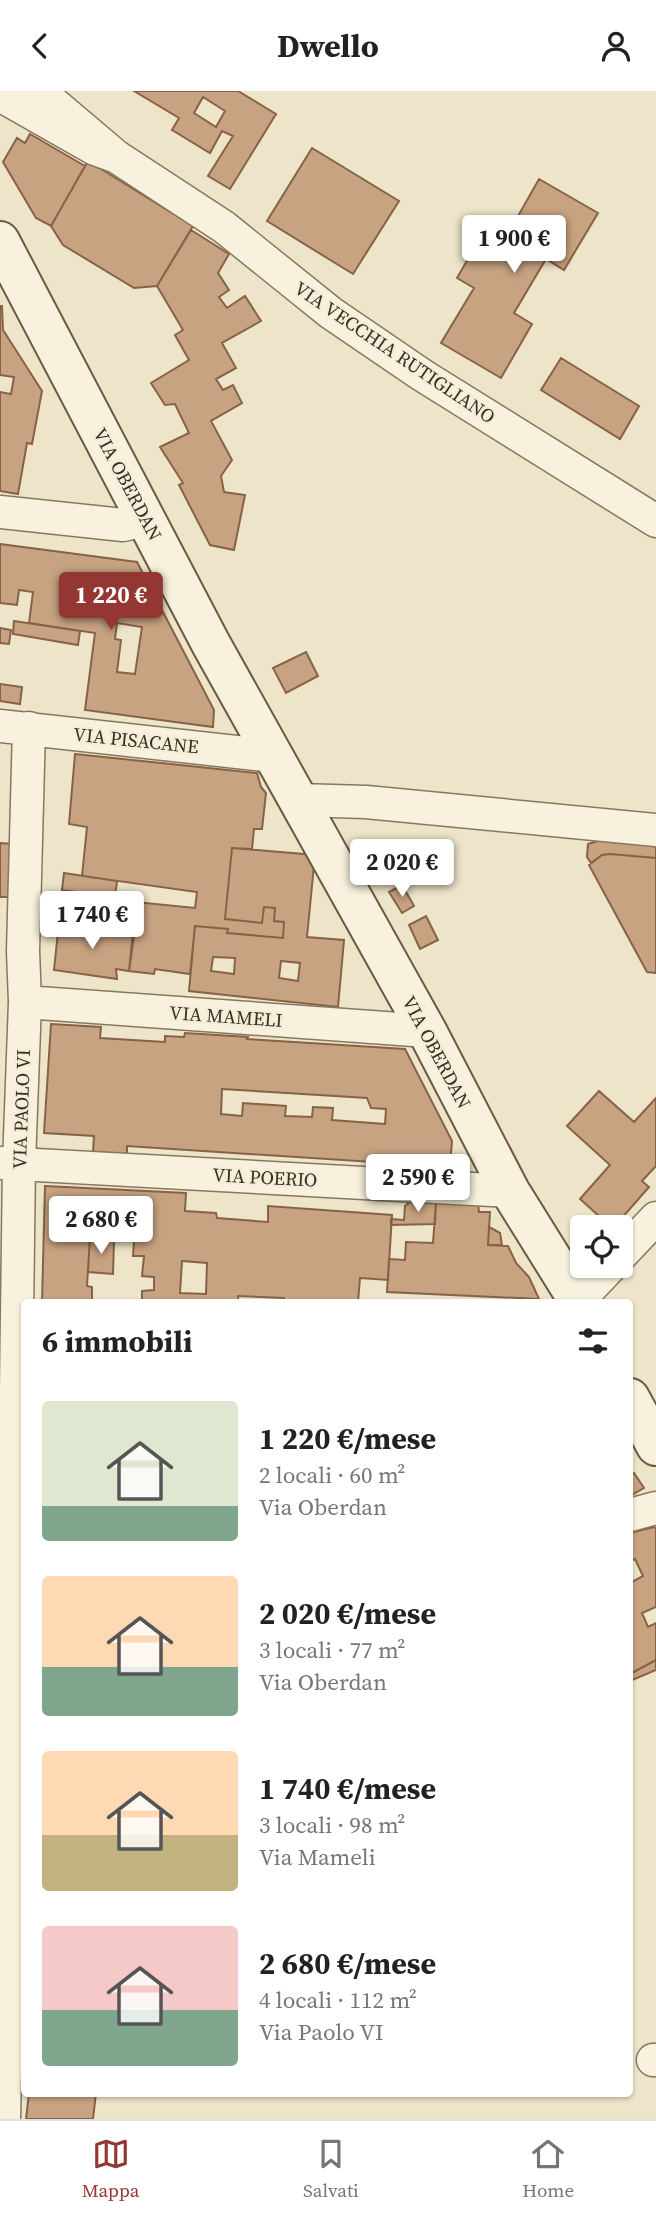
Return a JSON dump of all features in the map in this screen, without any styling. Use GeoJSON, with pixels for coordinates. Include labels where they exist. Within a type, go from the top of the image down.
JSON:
{"type":"FeatureCollection","features":[{"type":"Feature","properties":{"kind":"street","name":"VIA VECCHIA RUTIGLIANO"},"geometry":{"type":"LineString","coordinates":[[0,95],[59,101],[129,164],[224,227],[331,313],[422,375],[656,521]]}},
{"type":"Feature","properties":{"kind":"street","name":"VIA OBERDAN"},"geometry":{"type":"LineString","coordinates":[[0,241],[272,756],[426,1031],[510,1191],[577,1299]]}},
{"type":"Feature","properties":{"kind":"street"},"geometry":{"type":"LineString","coordinates":[[0,512],[123,525],[146,520]]}},
{"type":"Feature","properties":{"kind":"street","name":"VIA PISACANE"},"geometry":{"type":"LineString","coordinates":[[15,727],[272,756]]}},
{"type":"Feature","properties":{"kind":"street","name":"VIA PAOLO VI"},"geometry":{"type":"LineString","coordinates":[[4,2119],[12,1845],[12,1559],[8,1373],[10,1163],[25,1002],[11,951],[15,727]]}},
{"type":"Feature","properties":{"kind":"street"},"geometry":{"type":"LineString","coordinates":[[298,800],[366,802],[656,830]]}},
{"type":"Feature","properties":{"kind":"street","name":"VIA MAMELI"},"geometry":{"type":"LineString","coordinates":[[25,1002],[426,1031]]}},
{"type":"Feature","properties":{"kind":"street","name":"VIA POERIO"},"geometry":{"type":"LineString","coordinates":[[10,1163],[510,1191]]}},
{"type":"Feature","properties":{"kind":"street"},"geometry":{"type":"LineString","coordinates":[[633,1242],[656,1218]]}},
{"type":"Feature","properties":{"kind":"street"},"geometry":{"type":"LineString","coordinates":[[582,1299],[600,1278]]}},
{"type":"Feature","properties":{"kind":"street"},"geometry":{"type":"LineString","coordinates":[[633,1404],[656,1446]]}},
{"type":"Feature","properties":{"kind":"street"},"geometry":{"type":"LineString","coordinates":[[633,1514],[656,1508]]}},
{"type":"Feature","properties":{"kind":"building"},"geometry":{"type":"Polygon","coordinates":[[[134,91],[238,91],[276,114],[230,189],[208,176],[233,136],[222,131],[210,153],[172,130],[179,118],[134,91]],[[203,97],[194,113],[216,127],[225,111],[203,97]]]}},
{"type":"Feature","properties":{"kind":"building"},"geometry":{"type":"Polygon","coordinates":[[[30,134],[85,166],[51,226],[36,218],[3,162],[17,138],[25,143],[30,134]]]}},
{"type":"Feature","properties":{"kind":"building"},"geometry":{"type":"Polygon","coordinates":[[[312,148],[399,201],[353,274],[267,221],[312,148]]]}},
{"type":"Feature","properties":{"kind":"building"},"geometry":{"type":"Polygon","coordinates":[[[88,161],[193,226],[157,286],[134,288],[63,245],[51,226],[88,161]]]}},
{"type":"Feature","properties":{"kind":"building"},"geometry":{"type":"Polygon","coordinates":[[[539,179],[598,213],[564,270],[546,259],[514,313],[532,324],[501,378],[441,343],[474,288],[457,278],[490,221],[509,232],[539,179]]]}},
{"type":"Feature","properties":{"kind":"building"},"geometry":{"type":"Polygon","coordinates":[[[191,230],[229,254],[218,273],[229,290],[219,297],[227,308],[245,296],[261,321],[222,343],[236,368],[216,379],[223,390],[233,385],[242,403],[211,421],[232,460],[221,476],[224,492],[245,495],[234,550],[210,545],[179,485],[183,483],[160,447],[189,433],[175,404],[165,405],[151,383],[189,360],[175,335],[183,330],[157,286],[191,230]]]}},
{"type":"Feature","properties":{"kind":"building"},"geometry":{"type":"Polygon","coordinates":[[[0,306],[3,330],[42,391],[32,444],[27,443],[18,494],[0,491],[0,392],[11,394],[14,377],[0,375],[0,306]]]}},
{"type":"Feature","properties":{"kind":"building"},"geometry":{"type":"Polygon","coordinates":[[[561,358],[639,406],[620,439],[541,390],[561,358]]]}},
{"type":"Feature","properties":{"kind":"building"},"geometry":{"type":"Polygon","coordinates":[[[0,544],[137,562],[214,710],[213,727],[85,710],[95,633],[29,623],[33,592],[19,590],[17,605],[0,603],[0,544]],[[117,623],[115,639],[121,640],[117,672],[135,674],[142,627],[117,623]]]}},
{"type":"Feature","properties":{"kind":"building"},"geometry":{"type":"Polygon","coordinates":[[[14,621],[80,631],[78,645],[13,634],[14,621]]]}},
{"type":"Feature","properties":{"kind":"building"},"geometry":{"type":"Polygon","coordinates":[[[0,628],[11,630],[9,644],[0,643],[0,628]]]}},
{"type":"Feature","properties":{"kind":"building"},"geometry":{"type":"Polygon","coordinates":[[[306,652],[318,676],[286,693],[273,668],[306,652]]]}},
{"type":"Feature","properties":{"kind":"building"},"geometry":{"type":"Polygon","coordinates":[[[0,684],[22,687],[20,704],[0,701],[0,684]]]}},
{"type":"Feature","properties":{"kind":"building"},"geometry":{"type":"Polygon","coordinates":[[[75,754],[257,773],[266,793],[262,829],[254,829],[252,849],[232,848],[225,919],[262,923],[264,907],[275,908],[274,921],[284,922],[283,938],[227,933],[228,929],[195,926],[190,974],[155,969],[154,974],[129,971],[136,902],[195,908],[197,892],[82,876],[87,827],[69,824],[75,754]]]}},
{"type":"Feature","properties":{"kind":"building"},"geometry":{"type":"Polygon","coordinates":[[[601,840],[656,845],[656,858],[610,854],[602,855],[591,863],[587,857],[588,844],[601,840]]]}},
{"type":"Feature","properties":{"kind":"building"},"geometry":{"type":"Polygon","coordinates":[[[0,843],[13,844],[10,897],[0,897],[0,843]]]}},
{"type":"Feature","properties":{"kind":"building"},"geometry":{"type":"Polygon","coordinates":[[[232,848],[315,855],[307,937],[344,940],[338,1007],[189,991],[195,926],[228,929],[227,933],[283,938],[284,922],[274,921],[275,908],[264,907],[262,923],[225,919],[232,848]],[[213,957],[211,971],[234,974],[235,958],[213,957]],[[281,961],[279,978],[298,981],[300,963],[281,961]]]}},
{"type":"Feature","properties":{"kind":"building"},"geometry":{"type":"Polygon","coordinates":[[[602,855],[656,858],[656,973],[647,972],[589,865],[602,855]]]}},
{"type":"Feature","properties":{"kind":"building"},"geometry":{"type":"Polygon","coordinates":[[[64,873],[117,881],[115,897],[62,890],[64,873]]]}},
{"type":"Feature","properties":{"kind":"building"},"geometry":{"type":"Polygon","coordinates":[[[402,885],[414,906],[402,913],[389,892],[402,885]]]}},
{"type":"Feature","properties":{"kind":"building"},"geometry":{"type":"Polygon","coordinates":[[[62,890],[115,897],[112,932],[59,922],[62,890]]]}},
{"type":"Feature","properties":{"kind":"building"},"geometry":{"type":"Polygon","coordinates":[[[426,916],[438,940],[420,949],[409,925],[426,916]]]}},
{"type":"Feature","properties":{"kind":"building"},"geometry":{"type":"Polygon","coordinates":[[[59,922],[134,936],[129,971],[116,969],[117,979],[54,970],[59,922]]]}},
{"type":"Feature","properties":{"kind":"building"},"geometry":{"type":"Polygon","coordinates":[[[51,1024],[101,1027],[100,1038],[165,1042],[165,1036],[184,1037],[185,1033],[405,1049],[452,1141],[450,1167],[127,1146],[127,1154],[93,1152],[94,1136],[44,1133],[51,1024]],[[222,1089],[221,1114],[242,1116],[243,1103],[286,1106],[285,1116],[312,1117],[313,1107],[333,1108],[332,1120],[385,1124],[386,1109],[371,1108],[367,1098],[222,1089]]]}},
{"type":"Feature","properties":{"kind":"building"},"geometry":{"type":"Polygon","coordinates":[[[599,1091],[634,1122],[656,1098],[656,1166],[642,1181],[649,1187],[624,1215],[598,1215],[580,1199],[610,1165],[567,1126],[599,1091]]]}},
{"type":"Feature","properties":{"kind":"building"},"geometry":{"type":"Polygon","coordinates":[[[45,1186],[186,1193],[185,1211],[216,1213],[217,1218],[268,1222],[268,1206],[392,1215],[388,1280],[360,1278],[358,1299],[238,1296],[238,1299],[142,1299],[142,1291],[154,1290],[154,1277],[142,1276],[144,1256],[133,1256],[134,1241],[90,1238],[87,1286],[92,1287],[92,1299],[42,1299],[45,1186]],[[182,1261],[180,1293],[206,1294],[207,1263],[182,1261]]]}},
{"type":"Feature","properties":{"kind":"building"},"geometry":{"type":"Polygon","coordinates":[[[412,1200],[436,1202],[435,1224],[391,1225],[391,1219],[404,1220],[405,1206],[412,1200]]]}},
{"type":"Feature","properties":{"kind":"building"},"geometry":{"type":"Polygon","coordinates":[[[436,1202],[478,1203],[479,1212],[490,1212],[488,1245],[508,1246],[516,1263],[529,1277],[539,1299],[387,1292],[389,1259],[405,1260],[406,1242],[433,1243],[436,1202]]]}},
{"type":"Feature","properties":{"kind":"building"},"geometry":{"type":"Polygon","coordinates":[[[489,1227],[500,1233],[502,1245],[488,1245],[489,1227]]]}},
{"type":"Feature","properties":{"kind":"building"},"geometry":{"type":"Polygon","coordinates":[[[90,1238],[114,1240],[113,1274],[88,1272],[90,1238]]]}},
{"type":"Feature","properties":{"kind":"building"},"geometry":{"type":"Polygon","coordinates":[[[633,1474],[644,1488],[633,1494],[633,1474]]]}},
{"type":"Feature","properties":{"kind":"building"},"geometry":{"type":"Polygon","coordinates":[[[656,1528],[656,1607],[642,1613],[648,1627],[656,1623],[656,1660],[633,1672],[633,1581],[643,1576],[635,1559],[633,1560],[633,1532],[656,1528]]]}},
{"type":"Feature","properties":{"kind":"building"},"geometry":{"type":"Polygon","coordinates":[[[656,1660],[656,1670],[633,1680],[633,1672],[656,1660]]]}},
{"type":"Feature","properties":{"kind":"building"},"geometry":{"type":"Polygon","coordinates":[[[29,2097],[96,2097],[93,2119],[26,2119],[29,2097]]]}}]}
